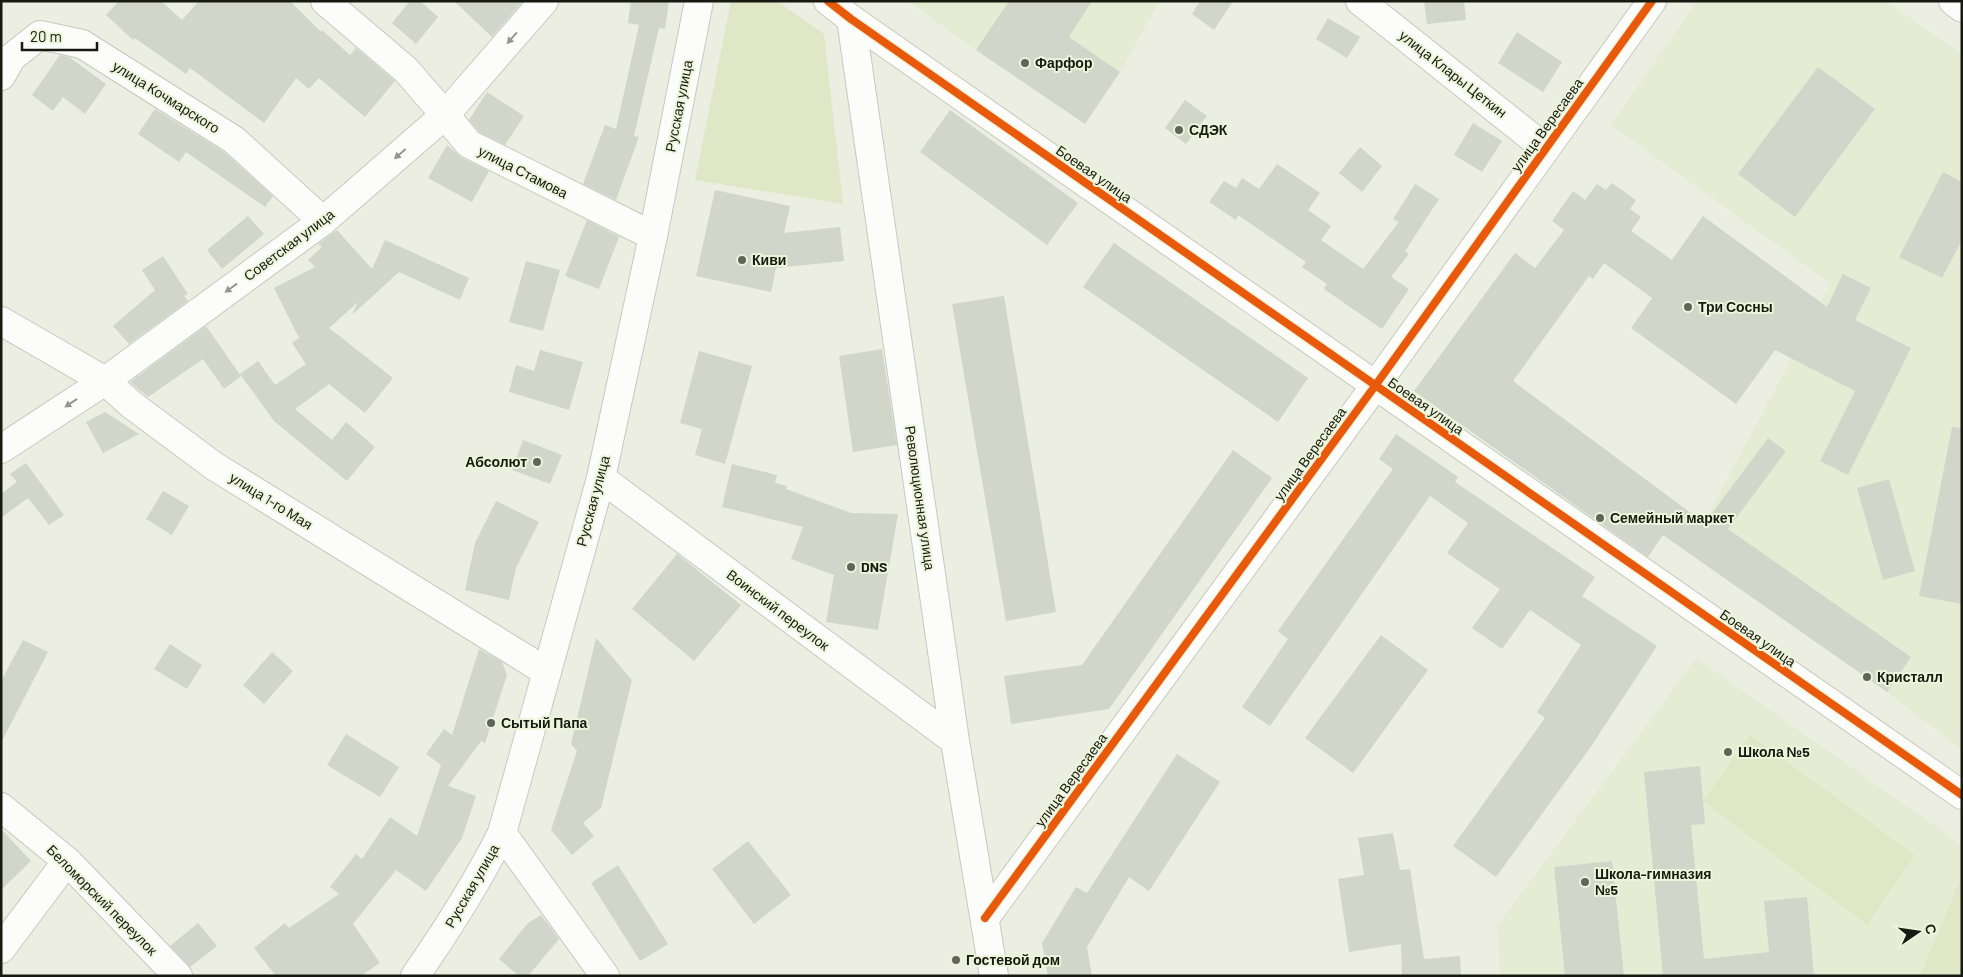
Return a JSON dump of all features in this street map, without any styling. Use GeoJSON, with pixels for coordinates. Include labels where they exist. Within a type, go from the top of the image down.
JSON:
{"type":"FeatureCollection","features":[{"type":"Feature","properties":{"kind":"street","name":"улица Стамова"},"geometry":{"type":"LineString","coordinates":[[325,1],[406,70],[468,144],[653,236]]}},
{"type":"Feature","properties":{"kind":"street","name":"Советская улица"},"geometry":{"type":"LineString","coordinates":[[1,449],[105,380],[323,221],[445,115],[544,1]]}},
{"type":"Feature","properties":{"kind":"street","name":"Русская улица"},"geometry":{"type":"LineString","coordinates":[[415,976],[443,936],[484,869],[502,833],[601,478],[653,236],[699,1]]}},
{"type":"Feature","properties":{"kind":"street","name":"Боевая улица"},"geometry":{"type":"LineString","coordinates":[[828,1],[1375,386],[1962,795]]}},
{"type":"Feature","properties":{"kind":"street","name":"улица Клары Цеткин"},"geometry":{"type":"LineString","coordinates":[[1360,1],[1545,148]]}},
{"type":"Feature","properties":{"kind":"street","name":"улица Вересаева"},"geometry":{"type":"LineString","coordinates":[[985,918],[1375,386],[1652,1]]}},
{"type":"Feature","properties":{"kind":"street"},"geometry":{"type":"LineString","coordinates":[[1953,1],[1962,8]]}},
{"type":"Feature","properties":{"kind":"street","name":"Революционная улица"},"geometry":{"type":"LineString","coordinates":[[851,19],[956,741],[994,976]]}},
{"type":"Feature","properties":{"kind":"street","name":"улица Кочмарского"},"geometry":{"type":"LineString","coordinates":[[1,76],[12,57],[40,35],[82,44],[234,140],[323,221]]}},
{"type":"Feature","properties":{"kind":"street","name":"улица 1-го Мая"},"geometry":{"type":"LineString","coordinates":[[1,321],[105,380],[132,405],[214,466],[547,672]]}},
{"type":"Feature","properties":{"kind":"street","name":"Воинский переулок"},"geometry":{"type":"LineString","coordinates":[[601,478],[956,741]]}},
{"type":"Feature","properties":{"kind":"street","name":"Беломорский переулок"},"geometry":{"type":"LineString","coordinates":[[1,807],[67,861],[178,976]]}},
{"type":"Feature","properties":{"kind":"street"},"geometry":{"type":"LineString","coordinates":[[502,833],[605,976]]}},
{"type":"Feature","properties":{"kind":"street"},"geometry":{"type":"LineString","coordinates":[[1,949],[67,861]]}},
{"type":"Feature","properties":{"kind":"shaded area"},"geometry":{"type":"Polygon","coordinates":[[[731,1],[777,1],[824,34],[843,204],[695,180],[731,1]]]}},
{"type":"Feature","properties":{"kind":"shaded area"},"geometry":{"type":"Polygon","coordinates":[[[908,1],[1160,1],[1120,72],[1085,124],[908,1]]]}},
{"type":"Feature","properties":{"kind":"shaded area"},"geometry":{"type":"Polygon","coordinates":[[[1697,1],[1886,1],[1962,54],[1962,750],[1887,692],[1683,549],[1708,515],[1831,284],[1611,125],[1697,1]]]}},
{"type":"Feature","properties":{"kind":"shaded area","name":"Школа №5"},"geometry":{"type":"Polygon","coordinates":[[[1696,658],[1962,845],[1962,875],[1920,976],[1500,976],[1497,926],[1696,658]]]}},
{"type":"Feature","properties":{"kind":"shaded area"},"geometry":{"type":"Polygon","coordinates":[[[1750,735],[1915,855],[1867,925],[1703,801],[1750,735]]]}},
{"type":"Feature","properties":{"kind":"shaded area"},"geometry":{"type":"Polygon","coordinates":[[[1962,875],[1962,976],[1920,976],[1962,875]]]}},
{"type":"Feature","properties":{"kind":"building"},"geometry":{"type":"Polygon","coordinates":[[[119,1],[161,1],[182,20],[199,1],[290,1],[321,32],[322,30],[350,55],[356,48],[395,81],[365,117],[319,78],[309,89],[296,78],[264,123],[190,68],[186,74],[135,38],[133,40],[106,15],[119,1]]]}},
{"type":"Feature","properties":{"kind":"building"},"geometry":{"type":"Polygon","coordinates":[[[410,1],[420,1],[438,17],[416,44],[392,23],[410,1]]]}},
{"type":"Feature","properties":{"kind":"building"},"geometry":{"type":"Polygon","coordinates":[[[454,1],[523,1],[492,37],[454,1]]]}},
{"type":"Feature","properties":{"kind":"building"},"geometry":{"type":"Polygon","coordinates":[[[631,1],[669,1],[665,29],[659,28],[634,136],[639,137],[616,200],[583,184],[605,125],[616,129],[639,25],[628,23],[631,1]]]}},
{"type":"Feature","properties":{"kind":"building"},"geometry":{"type":"Polygon","coordinates":[[[1009,1],[1092,1],[1069,37],[1120,72],[1085,124],[976,50],[1009,1]]]}},
{"type":"Feature","properties":{"kind":"building"},"geometry":{"type":"Polygon","coordinates":[[[1200,1],[1233,1],[1214,30],[1192,14],[1200,1]]]}},
{"type":"Feature","properties":{"kind":"building"},"geometry":{"type":"Polygon","coordinates":[[[1424,1],[1464,1],[1466,20],[1427,24],[1424,1]]]}},
{"type":"Feature","properties":{"kind":"building"},"geometry":{"type":"Polygon","coordinates":[[[1328,18],[1360,37],[1347,58],[1316,39],[1328,18]]]}},
{"type":"Feature","properties":{"kind":"building"},"geometry":{"type":"Polygon","coordinates":[[[1517,32],[1562,62],[1543,92],[1498,63],[1517,32]]]}},
{"type":"Feature","properties":{"kind":"building"},"geometry":{"type":"Polygon","coordinates":[[[60,55],[69,57],[106,84],[85,114],[63,97],[53,111],[32,95],[60,55]]]}},
{"type":"Feature","properties":{"kind":"building"},"geometry":{"type":"Polygon","coordinates":[[[1818,67],[1875,109],[1795,217],[1738,174],[1818,67]]]}},
{"type":"Feature","properties":{"kind":"building"},"geometry":{"type":"Polygon","coordinates":[[[487,92],[524,116],[505,145],[479,132],[469,120],[487,92]]]}},
{"type":"Feature","properties":{"kind":"building"},"geometry":{"type":"Polygon","coordinates":[[[1185,100],[1207,116],[1186,144],[1165,128],[1185,100]]]}},
{"type":"Feature","properties":{"kind":"building"},"geometry":{"type":"Polygon","coordinates":[[[155,109],[224,152],[273,196],[265,207],[186,152],[179,162],[138,134],[155,109]]]}},
{"type":"Feature","properties":{"kind":"building"},"geometry":{"type":"Polygon","coordinates":[[[950,110],[1078,203],[1047,245],[920,152],[950,110]]]}},
{"type":"Feature","properties":{"kind":"building"},"geometry":{"type":"Polygon","coordinates":[[[1473,123],[1502,141],[1482,172],[1454,155],[1473,123]]]}},
{"type":"Feature","properties":{"kind":"building"},"geometry":{"type":"Polygon","coordinates":[[[447,145],[462,158],[489,171],[472,202],[428,178],[447,145]]]}},
{"type":"Feature","properties":{"kind":"building"},"geometry":{"type":"Polygon","coordinates":[[[1360,147],[1382,166],[1362,192],[1339,173],[1360,147]]]}},
{"type":"Feature","properties":{"kind":"building"},"geometry":{"type":"Polygon","coordinates":[[[1277,164],[1320,193],[1308,210],[1331,226],[1321,240],[1363,269],[1399,222],[1393,219],[1415,184],[1439,199],[1405,251],[1409,254],[1391,277],[1409,289],[1382,329],[1324,289],[1327,284],[1302,267],[1306,262],[1238,215],[1236,220],[1209,202],[1224,181],[1236,188],[1242,178],[1259,189],[1277,164]]]}},
{"type":"Feature","properties":{"kind":"building"},"geometry":{"type":"Polygon","coordinates":[[[1943,172],[1962,182],[1962,240],[1942,278],[1899,257],[1943,172]]]}},
{"type":"Feature","properties":{"kind":"building"},"geometry":{"type":"Polygon","coordinates":[[[1612,183],[1636,200],[1630,209],[1641,217],[1631,231],[1672,260],[1703,216],[1827,307],[1843,274],[1871,288],[1855,320],[1911,348],[1848,475],[1820,461],[1855,391],[1775,350],[1736,404],[1631,328],[1652,298],[1604,263],[1593,279],[1589,276],[1513,381],[1703,522],[1708,515],[1710,516],[1768,438],[1786,451],[1728,529],[1911,657],[1887,692],[1663,535],[1648,557],[1414,391],[1515,253],[1535,268],[1564,230],[1552,221],[1573,191],[1585,200],[1597,184],[1606,190],[1612,183]]]}},
{"type":"Feature","properties":{"kind":"building","name":"Киви"},"geometry":{"type":"Polygon","coordinates":[[[715,190],[790,206],[784,233],[840,227],[844,261],[776,268],[771,292],[696,276],[715,190]]]}},
{"type":"Feature","properties":{"kind":"building"},"geometry":{"type":"Polygon","coordinates":[[[248,216],[264,234],[222,269],[207,250],[248,216]]]}},
{"type":"Feature","properties":{"kind":"building"},"geometry":{"type":"Polygon","coordinates":[[[587,220],[619,237],[599,289],[565,276],[587,220]]]}},
{"type":"Feature","properties":{"kind":"building"},"geometry":{"type":"Polygon","coordinates":[[[337,230],[372,269],[385,240],[469,278],[460,300],[399,272],[352,315],[358,302],[329,328],[393,378],[365,413],[329,384],[295,409],[332,440],[346,422],[375,447],[347,481],[274,421],[240,374],[258,361],[275,385],[306,364],[292,343],[299,338],[274,288],[315,267],[308,260],[322,247],[318,244],[337,230]]]}},
{"type":"Feature","properties":{"kind":"building"},"geometry":{"type":"Polygon","coordinates":[[[1114,243],[1308,378],[1278,422],[1083,287],[1114,243]]]}},
{"type":"Feature","properties":{"kind":"building"},"geometry":{"type":"Polygon","coordinates":[[[163,256],[188,294],[184,296],[188,301],[129,344],[113,326],[155,290],[142,270],[163,256]]]}},
{"type":"Feature","properties":{"kind":"building"},"geometry":{"type":"Polygon","coordinates":[[[526,261],[560,270],[543,331],[509,322],[526,261]]]}},
{"type":"Feature","properties":{"kind":"building"},"geometry":{"type":"Polygon","coordinates":[[[1004,296],[1056,612],[1006,621],[952,304],[1004,296]]]}},
{"type":"Feature","properties":{"kind":"building"},"geometry":{"type":"Polygon","coordinates":[[[206,326],[241,376],[224,389],[203,359],[148,397],[130,382],[206,326]]]}},
{"type":"Feature","properties":{"kind":"building"},"geometry":{"type":"Polygon","coordinates":[[[882,349],[897,445],[853,452],[839,356],[882,349]]]}},
{"type":"Feature","properties":{"kind":"building"},"geometry":{"type":"Polygon","coordinates":[[[540,350],[583,362],[569,410],[509,392],[516,365],[534,371],[540,350]]]}},
{"type":"Feature","properties":{"kind":"building"},"geometry":{"type":"Polygon","coordinates":[[[699,351],[752,366],[725,464],[695,455],[702,429],[680,423],[699,351]]]}},
{"type":"Feature","properties":{"kind":"building"},"geometry":{"type":"Polygon","coordinates":[[[105,412],[139,434],[103,453],[86,422],[105,412]]]}},
{"type":"Feature","properties":{"kind":"building"},"geometry":{"type":"Polygon","coordinates":[[[1952,427],[1962,428],[1962,604],[1919,596],[1952,427]]]}},
{"type":"Feature","properties":{"kind":"building"},"geometry":{"type":"Polygon","coordinates":[[[1396,434],[1458,477],[1455,482],[1595,577],[1582,596],[1657,646],[1590,748],[1496,877],[1453,846],[1545,718],[1537,712],[1581,645],[1530,610],[1502,649],[1472,628],[1500,589],[1447,553],[1468,523],[1430,496],[1270,726],[1242,707],[1288,639],[1278,631],[1393,469],[1379,459],[1396,434]]]}},
{"type":"Feature","properties":{"kind":"building","name":"Абсолют"},"geometry":{"type":"Polygon","coordinates":[[[523,440],[562,455],[550,484],[512,470],[523,440]]]}},
{"type":"Feature","properties":{"kind":"building"},"geometry":{"type":"Polygon","coordinates":[[[1233,450],[1272,478],[1109,709],[1011,724],[1004,676],[1082,665],[1233,450]]]}},
{"type":"Feature","properties":{"kind":"building"},"geometry":{"type":"Polygon","coordinates":[[[26,463],[64,515],[49,525],[28,498],[1,518],[1,494],[17,482],[10,474],[26,463]]]}},
{"type":"Feature","properties":{"kind":"building","name":"DNS"},"geometry":{"type":"Polygon","coordinates":[[[732,464],[777,475],[775,483],[787,486],[786,489],[851,513],[898,514],[878,630],[826,622],[834,575],[791,559],[803,527],[722,507],[732,464]]]}},
{"type":"Feature","properties":{"kind":"building"},"geometry":{"type":"Polygon","coordinates":[[[1889,479],[1915,571],[1883,580],[1857,488],[1889,479]]]}},
{"type":"Feature","properties":{"kind":"building"},"geometry":{"type":"Polygon","coordinates":[[[163,491],[189,506],[172,535],[146,519],[163,491]]]}},
{"type":"Feature","properties":{"kind":"building"},"geometry":{"type":"Polygon","coordinates":[[[496,501],[539,522],[516,568],[509,600],[465,590],[475,543],[496,501]]]}},
{"type":"Feature","properties":{"kind":"building"},"geometry":{"type":"Polygon","coordinates":[[[677,554],[741,605],[694,661],[632,609],[677,554]]]}},
{"type":"Feature","properties":{"kind":"building"},"geometry":{"type":"Polygon","coordinates":[[[1381,635],[1428,670],[1353,773],[1305,738],[1381,635]]]}},
{"type":"Feature","properties":{"kind":"building"},"geometry":{"type":"Polygon","coordinates":[[[596,638],[632,680],[601,808],[583,823],[594,836],[572,855],[551,830],[577,751],[571,744],[596,638]]]}},
{"type":"Feature","properties":{"kind":"building"},"geometry":{"type":"Polygon","coordinates":[[[23,640],[48,652],[1,743],[1,681],[23,640]]]}},
{"type":"Feature","properties":{"kind":"building"},"geometry":{"type":"Polygon","coordinates":[[[170,644],[202,665],[187,689],[154,669],[170,644]]]}},
{"type":"Feature","properties":{"kind":"building"},"geometry":{"type":"Polygon","coordinates":[[[479,649],[502,662],[507,675],[485,743],[481,741],[448,786],[476,796],[462,838],[426,891],[396,870],[353,924],[380,963],[361,976],[276,976],[254,948],[285,923],[289,928],[339,894],[330,887],[356,854],[362,859],[390,817],[417,836],[441,765],[426,754],[444,729],[452,735],[479,649]]]}},
{"type":"Feature","properties":{"kind":"building"},"geometry":{"type":"Polygon","coordinates":[[[272,652],[293,671],[264,704],[243,685],[272,652]]]}},
{"type":"Feature","properties":{"kind":"building"},"geometry":{"type":"Polygon","coordinates":[[[346,734],[399,767],[380,797],[327,765],[346,734]]]}},
{"type":"Feature","properties":{"kind":"building"},"geometry":{"type":"Polygon","coordinates":[[[1177,754],[1220,782],[1149,891],[1129,877],[1087,947],[1092,976],[1048,976],[1042,943],[1076,887],[1087,893],[1177,754]]]}},
{"type":"Feature","properties":{"kind":"building","name":"Школа-гимназия №5"},"geometry":{"type":"Polygon","coordinates":[[[1700,766],[1705,824],[1691,825],[1704,959],[1769,952],[1764,901],[1807,897],[1814,976],[1663,976],[1644,772],[1700,766]]]}},
{"type":"Feature","properties":{"kind":"building"},"geometry":{"type":"Polygon","coordinates":[[[1,829],[31,861],[1,890],[1,829]]]}},
{"type":"Feature","properties":{"kind":"building"},"geometry":{"type":"Polygon","coordinates":[[[1393,833],[1400,870],[1410,869],[1424,959],[1460,956],[1461,976],[1402,976],[1401,944],[1349,952],[1338,879],[1364,875],[1358,838],[1393,833]]]}},
{"type":"Feature","properties":{"kind":"building"},"geometry":{"type":"Polygon","coordinates":[[[748,841],[791,895],[754,924],[712,869],[748,841]]]}},
{"type":"Feature","properties":{"kind":"building"},"geometry":{"type":"Polygon","coordinates":[[[1612,861],[1624,976],[1565,976],[1554,867],[1612,861]]]}},
{"type":"Feature","properties":{"kind":"building"},"geometry":{"type":"Polygon","coordinates":[[[618,865],[668,944],[640,961],[591,883],[618,865]]]}},
{"type":"Feature","properties":{"kind":"building"},"geometry":{"type":"Polygon","coordinates":[[[541,915],[559,939],[528,976],[519,976],[499,959],[528,923],[541,915]]]}},
{"type":"Feature","properties":{"kind":"building"},"geometry":{"type":"Polygon","coordinates":[[[198,923],[217,946],[190,967],[170,946],[198,923]]]}},
{"type":"Feature","properties":{"kind":"cycle path"},"geometry":{"type":"LineString","coordinates":[[828,1],[851,19],[1962,795]]}},
{"type":"Feature","properties":{"kind":"cycle path"},"geometry":{"type":"LineString","coordinates":[[985,918],[1375,386],[1652,1]]}},
{"type":"Feature","properties":{"kind":"place","name":"Фарфор"},"geometry":{"type":"Point","coordinates":[1025,63]}},
{"type":"Feature","properties":{"kind":"place","name":"СДЭК"},"geometry":{"type":"Point","coordinates":[1179,130]}},
{"type":"Feature","properties":{"kind":"place","name":"Киви"},"geometry":{"type":"Point","coordinates":[742,260]}},
{"type":"Feature","properties":{"kind":"place","name":"Три Сосны"},"geometry":{"type":"Point","coordinates":[1688,307]}},
{"type":"Feature","properties":{"kind":"place","name":"Абсолют"},"geometry":{"type":"Point","coordinates":[537,462]}},
{"type":"Feature","properties":{"kind":"place","name":"Семейный маркет"},"geometry":{"type":"Point","coordinates":[1600,518]}},
{"type":"Feature","properties":{"kind":"place","name":"DNS"},"geometry":{"type":"Point","coordinates":[851,567]}},
{"type":"Feature","properties":{"kind":"place","name":"Кристалл"},"geometry":{"type":"Point","coordinates":[1867,677]}},
{"type":"Feature","properties":{"kind":"place","name":"Сытый Папа"},"geometry":{"type":"Point","coordinates":[491,723]}},
{"type":"Feature","properties":{"kind":"place","name":"Школа №5"},"geometry":{"type":"Point","coordinates":[1728,752]}},
{"type":"Feature","properties":{"kind":"place","name":"Школа-гимназия №5"},"geometry":{"type":"Point","coordinates":[1585,882]}},
{"type":"Feature","properties":{"kind":"place","name":"Гостевой дом"},"geometry":{"type":"Point","coordinates":[956,960]}}]}
